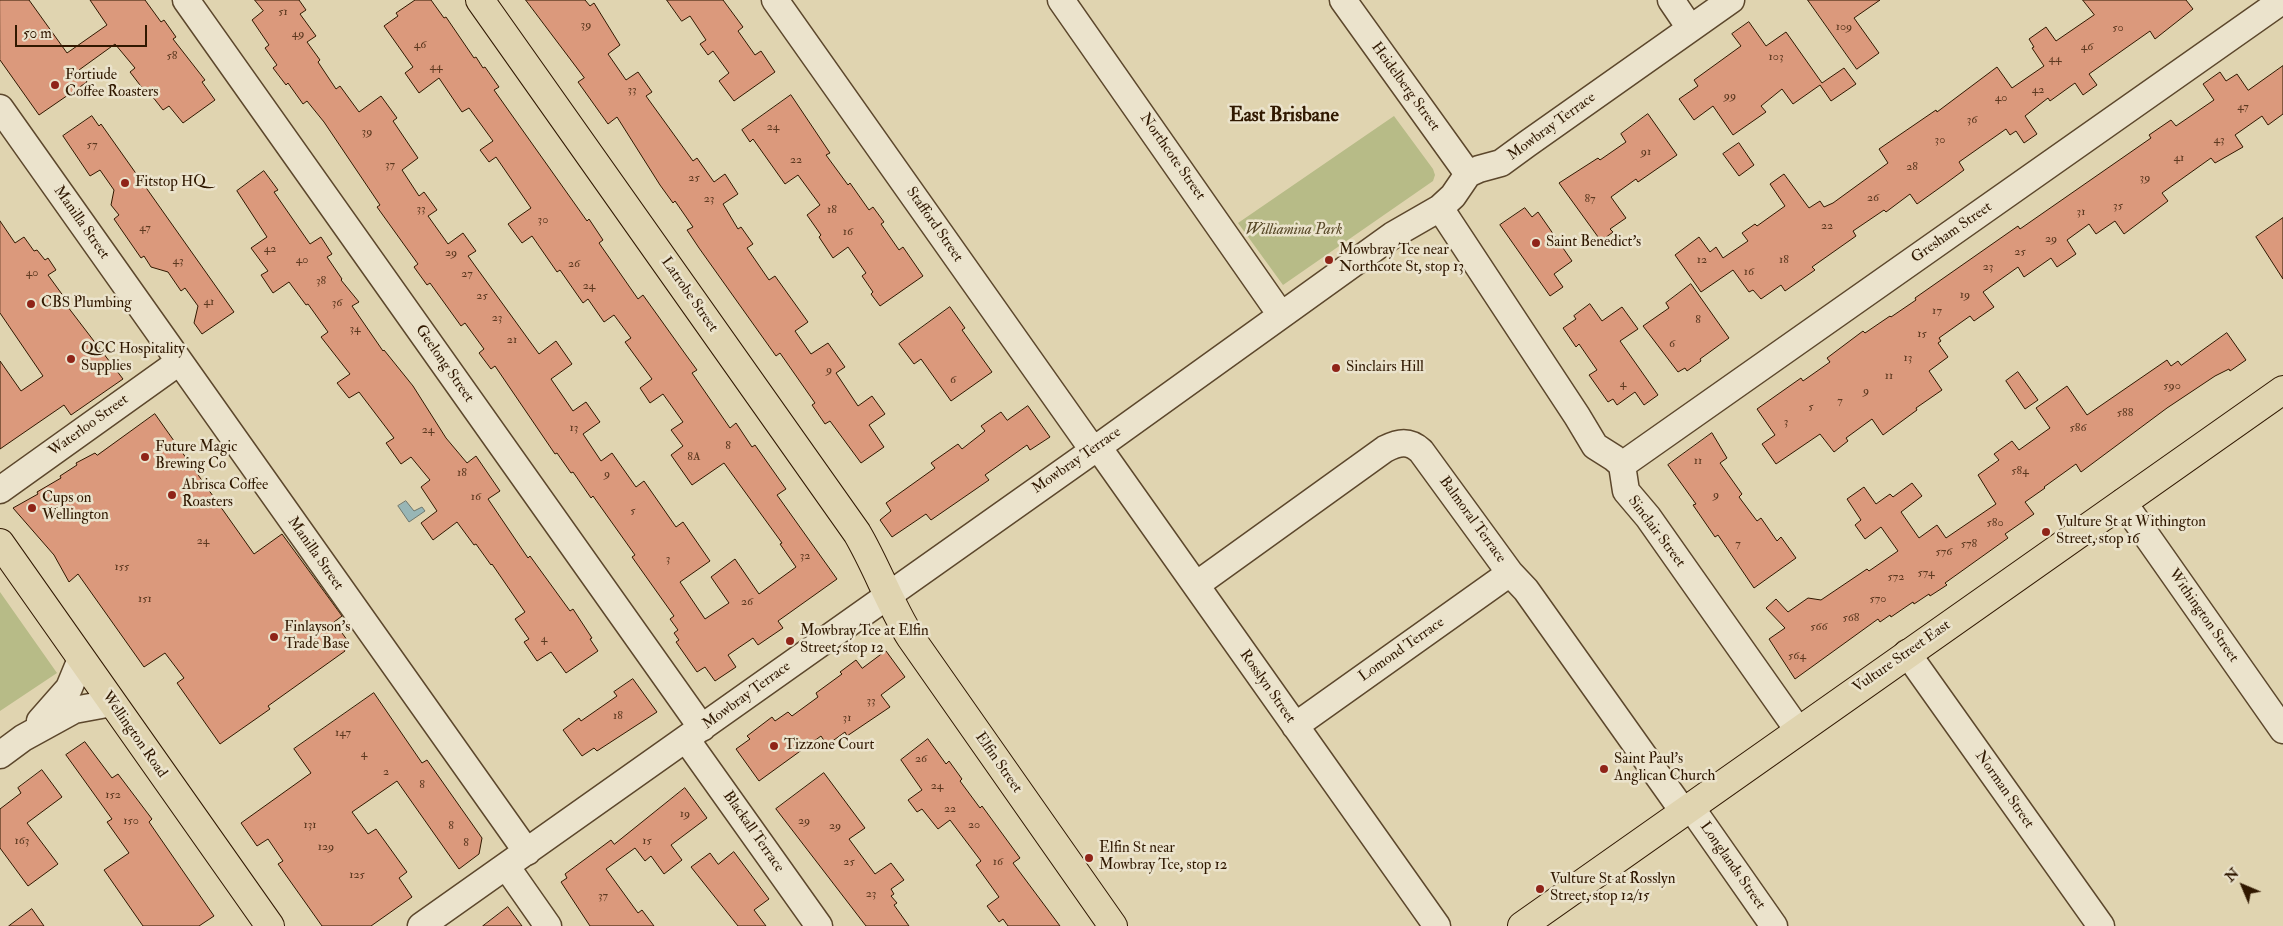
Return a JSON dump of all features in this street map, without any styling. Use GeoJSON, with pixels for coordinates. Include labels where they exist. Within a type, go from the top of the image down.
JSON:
{"type":"FeatureCollection","features":[{"type":"Feature","properties":{"kind":"main road","name":"Latrobe Street"},"geometry":{"type":"LineString","coordinates":[[480,0],[857,533],[887,596]]}},
{"type":"Feature","properties":{"kind":"main road","name":"Vulture Street East"},"geometry":{"type":"LineString","coordinates":[[1522,926],[1686,808],[2283,390]]}},
{"type":"Feature","properties":{"kind":"main road","name":"Wellington Road"},"geometry":{"type":"LineString","coordinates":[[0,543],[270,926]]}},
{"type":"Feature","properties":{"kind":"main road","name":"Elfin Street"},"geometry":{"type":"LineString","coordinates":[[887,596],[911,638],[1114,926]]}},
{"type":"Feature","properties":{"kind":"street","name":"Geelong Street"},"geometry":{"type":"LineString","coordinates":[[186,0],[694,734]]}},
{"type":"Feature","properties":{"kind":"street","name":"Stafford Street"},"geometry":{"type":"LineString","coordinates":[[775,0],[1096,449]]}},
{"type":"Feature","properties":{"kind":"street","name":"Northcote Street"},"geometry":{"type":"LineString","coordinates":[[1061,0],[1281,315]]}},
{"type":"Feature","properties":{"kind":"street","name":"Heidelberg Street"},"geometry":{"type":"LineString","coordinates":[[1343,0],[1468,174]]}},
{"type":"Feature","properties":{"kind":"street"},"geometry":{"type":"LineString","coordinates":[[1671,0],[1690,28]]}},
{"type":"Feature","properties":{"kind":"street","name":"Mowbray Terrace"},"geometry":{"type":"LineString","coordinates":[[422,926],[1096,449],[1393,235],[1440,208],[1453,196],[1468,174],[1479,169],[1495,166],[1506,160],[1731,0]]}},
{"type":"Feature","properties":{"kind":"street","name":"Gresham Street"},"geometry":{"type":"LineString","coordinates":[[1622,466],[2283,0]]}},
{"type":"Feature","properties":{"kind":"street","name":"Manilla Street"},"geometry":{"type":"LineString","coordinates":[[0,108],[179,362],[516,859],[548,926]]}},
{"type":"Feature","properties":{"kind":"street"},"geometry":{"type":"LineString","coordinates":[[1440,208],[1577,416],[1589,439],[1595,446],[1614,458],[1622,466]]}},
{"type":"Feature","properties":{"kind":"street","name":"Waterloo Street"},"geometry":{"type":"LineString","coordinates":[[0,490],[179,362]]}},
{"type":"Feature","properties":{"kind":"street","name":"Balmoral Terrace"},"geometry":{"type":"LineString","coordinates":[[1196,585],[1385,449],[1398,443],[1409,443],[1421,451],[1686,808]]}},
{"type":"Feature","properties":{"kind":"street","name":"Rosslyn Street"},"geometry":{"type":"LineString","coordinates":[[1096,449],[1196,585],[1437,926]]}},
{"type":"Feature","properties":{"kind":"street","name":"Sinclair Street"},"geometry":{"type":"LineString","coordinates":[[1622,466],[1630,497],[1648,517],[1798,730]]}},
{"type":"Feature","properties":{"kind":"street","name":"Withington Street"},"geometry":{"type":"LineString","coordinates":[[2123,502],[2283,730]]}},
{"type":"Feature","properties":{"kind":"street","name":"Lomond Terrace"},"geometry":{"type":"LineString","coordinates":[[1295,726],[1510,573]]}},
{"type":"Feature","properties":{"kind":"street","name":"Norman Street"},"geometry":{"type":"LineString","coordinates":[[1908,653],[2101,926]]}},
{"type":"Feature","properties":{"kind":"street"},"geometry":{"type":"LineString","coordinates":[[23,738],[64,694],[81,659]]}},
{"type":"Feature","properties":{"kind":"street"},"geometry":{"type":"LineString","coordinates":[[0,755],[23,738],[74,710],[112,703]]}},
{"type":"Feature","properties":{"kind":"street","name":"Blackall Terrace"},"geometry":{"type":"LineString","coordinates":[[694,734],[819,926]]}},
{"type":"Feature","properties":{"kind":"street","name":"Longlands Street"},"geometry":{"type":"LineString","coordinates":[[1686,808],[1774,926]]}},
{"type":"Feature","properties":{"kind":"green space","name":"Williamina Park"},"geometry":{"type":"Polygon","coordinates":[[[1394,116],[1433,169],[1435,175],[1433,181],[1283,285],[1238,223],[1394,116]]]}},
{"type":"Feature","properties":{"kind":"green space"},"geometry":{"type":"Polygon","coordinates":[[[0,592],[57,673],[0,711],[0,592]]]}},
{"type":"Feature","properties":{"kind":"water"},"geometry":{"type":"Polygon","coordinates":[[[406,501],[414,511],[422,507],[425,511],[409,522],[398,506],[406,501]]]}},
{"type":"Feature","properties":{"kind":"building"},"geometry":{"type":"Polygon","coordinates":[[[0,0],[29,0],[67,53],[107,25],[90,0],[145,0],[161,22],[164,20],[176,37],[173,39],[205,80],[202,82],[215,100],[183,123],[169,106],[163,110],[145,87],[143,89],[130,72],[135,68],[115,44],[79,70],[87,82],[39,115],[0,60],[0,0]]]}},
{"type":"Feature","properties":{"kind":"building"},"geometry":{"type":"Polygon","coordinates":[[[255,0],[299,0],[306,10],[300,14],[316,36],[307,42],[320,60],[318,62],[336,89],[340,86],[359,112],[381,96],[397,118],[393,121],[418,158],[402,170],[419,196],[424,192],[437,210],[428,216],[448,244],[463,233],[476,251],[468,256],[539,354],[556,341],[572,364],[551,379],[573,411],[586,402],[600,422],[583,434],[601,461],[612,453],[636,487],[644,481],[676,527],[683,522],[710,561],[680,582],[705,619],[729,603],[711,577],[735,559],[759,594],[796,567],[780,544],[782,543],[724,463],[692,485],[671,455],[683,446],[671,430],[683,422],[663,394],[650,403],[640,388],[652,379],[625,342],[631,338],[614,315],[604,322],[588,299],[583,303],[560,270],[557,272],[532,236],[522,243],[508,224],[531,208],[496,157],[489,162],[480,150],[493,141],[469,108],[462,112],[439,78],[419,93],[405,73],[413,67],[384,26],[398,16],[396,13],[415,0],[431,0],[444,18],[446,17],[474,58],[476,57],[483,68],[485,67],[499,87],[494,90],[587,221],[589,219],[603,240],[599,243],[638,299],[643,295],[697,370],[692,373],[730,428],[736,423],[752,447],[755,445],[786,489],[777,495],[837,579],[778,621],[783,628],[758,645],[753,638],[728,655],[736,667],[715,681],[705,667],[697,672],[676,642],[679,640],[674,633],[678,630],[670,619],[674,616],[632,557],[635,555],[593,496],[591,498],[573,472],[571,473],[557,453],[555,454],[495,366],[491,369],[479,353],[484,349],[465,323],[461,326],[430,283],[427,285],[414,267],[418,264],[377,207],[380,205],[324,122],[307,101],[303,104],[288,83],[286,85],[273,68],[277,65],[265,48],[269,45],[252,20],[263,11],[255,0]]]}},
{"type":"Feature","properties":{"kind":"building"},"geometry":{"type":"Polygon","coordinates":[[[526,0],[585,0],[590,6],[594,3],[620,45],[608,54],[626,80],[638,72],[652,92],[646,96],[693,161],[697,158],[714,182],[725,174],[738,194],[723,204],[738,229],[741,227],[753,244],[747,248],[769,280],[775,276],[808,322],[795,331],[811,354],[828,343],[845,367],[836,373],[858,406],[872,396],[885,414],[869,425],[884,447],[861,463],[830,421],[825,424],[812,405],[815,403],[780,353],[776,356],[699,248],[687,230],[693,227],[675,201],[673,203],[660,185],[617,117],[608,124],[578,82],[584,78],[526,0]]]}},
{"type":"Feature","properties":{"kind":"building"},"geometry":{"type":"Polygon","coordinates":[[[667,0],[723,0],[743,27],[738,31],[755,55],[761,51],[775,72],[734,101],[719,81],[729,73],[713,51],[708,55],[700,44],[706,40],[690,16],[682,21],[667,0]]]}},
{"type":"Feature","properties":{"kind":"building"},"geometry":{"type":"Polygon","coordinates":[[[1808,0],[1880,0],[1854,18],[1879,53],[1857,69],[1808,0]]]}},
{"type":"Feature","properties":{"kind":"building"},"geometry":{"type":"Polygon","coordinates":[[[2083,0],[2186,0],[2193,9],[2155,39],[2150,31],[2089,74],[2097,85],[2083,95],[2075,83],[2050,101],[2048,98],[2025,116],[2037,134],[2024,143],[2016,131],[2010,135],[2006,129],[1959,162],[1964,170],[1945,184],[1917,204],[1910,194],[1886,212],[1884,210],[1853,231],[1856,236],[1812,267],[1815,270],[1785,291],[1781,285],[1761,299],[1753,290],[1749,292],[1733,270],[1701,292],[1675,255],[1699,237],[1710,252],[1716,247],[1723,258],[1748,241],[1742,233],[1755,224],[1757,226],[1785,206],[1770,184],[1784,174],[1809,208],[1820,201],[1824,207],[1833,203],[1888,163],[1879,149],[1936,110],[1937,112],[1997,67],[2012,88],[2044,66],[2032,48],[2034,47],[2029,39],[2046,27],[2056,41],[2094,15],[2083,0]]]}},
{"type":"Feature","properties":{"kind":"building"},"geometry":{"type":"Polygon","coordinates":[[[1749,22],[1766,46],[1786,32],[1822,83],[1844,68],[1856,84],[1831,101],[1820,85],[1793,104],[1782,89],[1761,106],[1766,112],[1733,135],[1713,106],[1694,120],[1679,99],[1698,86],[1694,80],[1741,46],[1732,34],[1749,22]]]}},
{"type":"Feature","properties":{"kind":"building"},"geometry":{"type":"Polygon","coordinates":[[[2283,66],[2283,114],[2268,125],[2262,116],[2235,135],[2243,147],[2215,163],[2211,158],[2162,193],[2168,201],[2124,234],[2115,221],[2096,234],[2089,224],[2067,240],[2076,254],[2057,267],[2051,258],[2024,277],[2018,267],[1983,292],[1994,307],[1974,321],[1970,316],[1939,338],[1941,341],[1938,343],[1948,357],[1929,371],[1942,390],[1916,408],[1917,410],[1883,435],[1872,419],[1846,438],[1848,441],[1834,452],[1820,434],[1776,464],[1762,444],[1775,435],[1757,409],[1801,378],[1803,381],[1830,362],[1827,358],[1863,331],[1865,333],[1891,317],[2018,226],[2020,229],[2151,138],[2149,135],[2171,120],[2176,126],[2214,100],[2203,84],[2220,72],[2226,81],[2237,74],[2248,90],[2283,66]]]}},
{"type":"Feature","properties":{"kind":"building"},"geometry":{"type":"Polygon","coordinates":[[[791,95],[830,153],[826,155],[848,185],[850,183],[869,210],[873,207],[884,222],[881,224],[899,250],[903,247],[923,276],[880,306],[871,294],[873,292],[862,276],[866,273],[848,247],[833,258],[819,237],[821,235],[807,215],[820,205],[798,175],[785,184],[753,139],[750,142],[742,130],[791,95]]]}},
{"type":"Feature","properties":{"kind":"building"},"geometry":{"type":"Polygon","coordinates":[[[1648,114],[1677,155],[1638,182],[1636,179],[1611,197],[1626,218],[1610,229],[1613,232],[1601,241],[1559,183],[1598,158],[1600,160],[1626,142],[1621,134],[1648,114]]]}},
{"type":"Feature","properties":{"kind":"building"},"geometry":{"type":"Polygon","coordinates":[[[92,116],[99,126],[101,124],[234,312],[202,334],[194,323],[198,306],[185,288],[181,291],[168,272],[151,267],[144,256],[141,258],[114,219],[119,215],[111,205],[114,190],[100,170],[90,176],[63,136],[92,116]]]}},
{"type":"Feature","properties":{"kind":"building"},"geometry":{"type":"Polygon","coordinates":[[[1739,143],[1754,165],[1739,176],[1723,154],[1739,143]]]}},
{"type":"Feature","properties":{"kind":"building"},"geometry":{"type":"Polygon","coordinates":[[[264,171],[278,190],[274,192],[310,244],[321,237],[332,254],[327,257],[341,280],[359,302],[352,306],[383,351],[413,386],[446,438],[467,463],[476,456],[500,491],[488,499],[528,558],[530,556],[570,611],[573,609],[592,638],[590,639],[598,651],[566,673],[551,652],[537,661],[524,642],[529,639],[515,619],[525,612],[492,564],[476,544],[474,545],[457,522],[433,540],[421,523],[437,511],[421,487],[430,480],[411,457],[401,464],[386,443],[394,438],[359,392],[349,398],[337,383],[350,374],[321,337],[328,332],[308,304],[306,305],[289,282],[273,293],[261,275],[268,271],[251,248],[267,237],[237,191],[264,171]]]}},
{"type":"Feature","properties":{"kind":"building","name":"Saint Benedict's"},"geometry":{"type":"Polygon","coordinates":[[[1525,208],[1532,217],[1538,212],[1572,261],[1554,274],[1563,287],[1550,296],[1500,225],[1525,208]]]}},
{"type":"Feature","properties":{"kind":"building"},"geometry":{"type":"Polygon","coordinates":[[[2283,218],[2283,279],[2256,237],[2283,218]]]}},
{"type":"Feature","properties":{"kind":"building"},"geometry":{"type":"Polygon","coordinates":[[[0,221],[15,243],[24,237],[34,251],[37,250],[45,260],[48,258],[56,270],[48,275],[64,297],[61,298],[123,379],[71,415],[64,405],[0,449],[0,361],[21,391],[43,376],[0,313],[0,221]]]}},
{"type":"Feature","properties":{"kind":"building"},"geometry":{"type":"Polygon","coordinates":[[[1691,284],[1729,338],[1687,371],[1685,368],[1678,372],[1643,326],[1669,308],[1666,303],[1691,284]]]}},
{"type":"Feature","properties":{"kind":"building"},"geometry":{"type":"Polygon","coordinates":[[[1590,304],[1602,321],[1622,307],[1638,329],[1620,341],[1658,395],[1644,405],[1635,392],[1617,405],[1613,399],[1608,402],[1589,375],[1597,370],[1579,344],[1576,347],[1563,328],[1576,319],[1574,316],[1590,304]]]}},
{"type":"Feature","properties":{"kind":"building"},"geometry":{"type":"Polygon","coordinates":[[[950,307],[965,328],[962,330],[992,372],[951,401],[921,359],[914,364],[899,344],[950,307]]]}},
{"type":"Feature","properties":{"kind":"building"},"geometry":{"type":"Polygon","coordinates":[[[2227,333],[2246,360],[2230,371],[2229,369],[2215,376],[2167,408],[2081,472],[2076,464],[2025,502],[2034,514],[2005,534],[2008,538],[1945,583],[1947,585],[1914,604],[1913,602],[1891,617],[1890,615],[1880,622],[1878,619],[1795,679],[1769,639],[1785,628],[1766,608],[1776,599],[1788,612],[1808,598],[1821,600],[1898,551],[1881,527],[1865,539],[1855,525],[1861,520],[1847,499],[1864,487],[1876,504],[1890,494],[1893,497],[1912,483],[1922,496],[1901,512],[1919,538],[1937,525],[1946,538],[1996,504],[1978,475],[1999,460],[1994,454],[2012,441],[2019,450],[2050,428],[2036,408],[2067,386],[2087,415],[2167,360],[2171,366],[2178,361],[2181,365],[2227,333]]]}},
{"type":"Feature","properties":{"kind":"building"},"geometry":{"type":"Polygon","coordinates":[[[2018,372],[2038,400],[2025,409],[2006,381],[2018,372]]]}},
{"type":"Feature","properties":{"kind":"building"},"geometry":{"type":"Polygon","coordinates":[[[1028,406],[1050,437],[1030,450],[1027,445],[985,475],[989,480],[931,520],[926,514],[892,537],[880,520],[891,511],[886,503],[935,468],[931,463],[958,444],[962,449],[985,431],[981,426],[1001,412],[1007,420],[1028,406]]]}},
{"type":"Feature","properties":{"kind":"building"},"geometry":{"type":"Polygon","coordinates":[[[155,414],[254,554],[282,534],[342,616],[334,622],[350,644],[344,649],[345,651],[268,706],[270,709],[220,744],[177,683],[184,678],[165,653],[144,667],[78,574],[69,582],[54,555],[13,508],[61,478],[60,476],[77,465],[76,463],[95,453],[97,455],[155,414]]]}},
{"type":"Feature","properties":{"kind":"building"},"geometry":{"type":"Polygon","coordinates":[[[1712,433],[1727,458],[1720,463],[1742,494],[1739,497],[1757,521],[1761,518],[1777,541],[1781,537],[1796,558],[1754,588],[1718,535],[1715,537],[1693,505],[1696,504],[1668,465],[1712,433]]]}},
{"type":"Feature","properties":{"kind":"building"},"geometry":{"type":"Polygon","coordinates":[[[886,651],[905,677],[881,695],[890,707],[847,736],[845,732],[827,745],[821,736],[759,781],[736,749],[750,739],[747,736],[772,717],[775,721],[788,712],[792,716],[818,697],[816,693],[842,674],[840,672],[856,660],[862,668],[886,651]]]}},
{"type":"Feature","properties":{"kind":"building"},"geometry":{"type":"Polygon","coordinates":[[[633,679],[657,712],[597,751],[594,748],[582,756],[563,730],[579,718],[581,721],[617,696],[614,692],[633,679]]]}},
{"type":"Feature","properties":{"kind":"building"},"geometry":{"type":"Polygon","coordinates":[[[374,693],[422,763],[427,760],[482,838],[479,854],[459,869],[397,781],[352,812],[368,834],[376,829],[407,872],[399,878],[412,897],[371,926],[322,926],[278,864],[283,861],[268,839],[257,846],[241,823],[311,773],[294,749],[374,693]]]}},
{"type":"Feature","properties":{"kind":"building"},"geometry":{"type":"Polygon","coordinates":[[[928,739],[946,764],[949,761],[962,779],[960,781],[980,808],[982,806],[1020,858],[1013,863],[1060,926],[1008,926],[1003,919],[999,922],[987,906],[999,897],[976,865],[981,861],[950,820],[938,829],[922,809],[917,812],[908,800],[922,790],[901,760],[928,739]]]}},
{"type":"Feature","properties":{"kind":"building"},"geometry":{"type":"Polygon","coordinates":[[[85,742],[112,778],[118,774],[152,819],[149,822],[214,916],[199,926],[143,926],[104,870],[129,853],[107,822],[112,819],[66,755],[85,742]]]}},
{"type":"Feature","properties":{"kind":"building"},"geometry":{"type":"Polygon","coordinates":[[[42,770],[62,797],[27,823],[58,864],[28,886],[0,848],[0,809],[21,793],[18,788],[42,770]]]}},
{"type":"Feature","properties":{"kind":"building"},"geometry":{"type":"Polygon","coordinates":[[[824,773],[865,828],[849,839],[875,874],[891,863],[904,880],[891,889],[894,894],[891,896],[897,903],[894,905],[909,926],[866,926],[776,809],[824,773]]]}},
{"type":"Feature","properties":{"kind":"building"},"geometry":{"type":"Polygon","coordinates":[[[685,788],[707,818],[671,845],[682,860],[664,874],[651,856],[645,861],[635,848],[606,869],[638,913],[642,910],[654,926],[590,926],[561,882],[567,878],[565,874],[611,840],[614,844],[685,788]]]}},
{"type":"Feature","properties":{"kind":"building"},"geometry":{"type":"Polygon","coordinates":[[[734,852],[769,899],[754,910],[766,926],[738,926],[691,867],[710,853],[718,864],[734,852]]]}},
{"type":"Feature","properties":{"kind":"building"},"geometry":{"type":"Polygon","coordinates":[[[508,907],[522,926],[483,926],[508,907]]]}},
{"type":"Feature","properties":{"kind":"building"},"geometry":{"type":"Polygon","coordinates":[[[32,909],[44,926],[9,926],[32,909]]]}},
{"type":"Feature","properties":{"kind":"place","name":"Fortiude Coffee Roasters"},"geometry":{"type":"Point","coordinates":[55,85]}},
{"type":"Feature","properties":{"kind":"place","name":"Fitstop HQ"},"geometry":{"type":"Point","coordinates":[125,183]}},
{"type":"Feature","properties":{"kind":"place","name":"Saint Benedict's"},"geometry":{"type":"Point","coordinates":[1536,243]}},
{"type":"Feature","properties":{"kind":"place","name":"Mowbray Tce near Northcote St, stop 13"},"geometry":{"type":"Point","coordinates":[1329,260]}},
{"type":"Feature","properties":{"kind":"place","name":"CBS Plumbing"},"geometry":{"type":"Point","coordinates":[31,304]}},
{"type":"Feature","properties":{"kind":"place","name":"QCC Hospitality Supplies"},"geometry":{"type":"Point","coordinates":[71,359]}},
{"type":"Feature","properties":{"kind":"place","name":"Sinclairs Hill"},"geometry":{"type":"Point","coordinates":[1336,368]}},
{"type":"Feature","properties":{"kind":"place","name":"Future Magic Brewing Co"},"geometry":{"type":"Point","coordinates":[145,457]}},
{"type":"Feature","properties":{"kind":"place","name":"Abrisca Coffee Roasters"},"geometry":{"type":"Point","coordinates":[172,495]}},
{"type":"Feature","properties":{"kind":"place","name":"Cups on Wellington"},"geometry":{"type":"Point","coordinates":[32,508]}},
{"type":"Feature","properties":{"kind":"place","name":"Vulture St at Withington Street, stop 16"},"geometry":{"type":"Point","coordinates":[2046,532]}},
{"type":"Feature","properties":{"kind":"place","name":"Finlayson's Trade Base"},"geometry":{"type":"Point","coordinates":[274,637]}},
{"type":"Feature","properties":{"kind":"place","name":"Mowbray Tce at Elfin Street, stop 12"},"geometry":{"type":"Point","coordinates":[790,641]}},
{"type":"Feature","properties":{"kind":"place","name":"Tizzone Court"},"geometry":{"type":"Point","coordinates":[774,746]}},
{"type":"Feature","properties":{"kind":"place","name":"Saint Paul's Anglican Church"},"geometry":{"type":"Point","coordinates":[1604,769]}},
{"type":"Feature","properties":{"kind":"place","name":"Elfin St near Mowbray Tce, stop 12"},"geometry":{"type":"Point","coordinates":[1089,858]}},
{"type":"Feature","properties":{"kind":"place","name":"Vulture St at Rosslyn Street, stop 12/15"},"geometry":{"type":"Point","coordinates":[1540,889]}},
{"type":"Feature","properties":{"kind":"district","name":"East Brisbane"},"geometry":{"type":"Point","coordinates":[1284,117]}}]}
